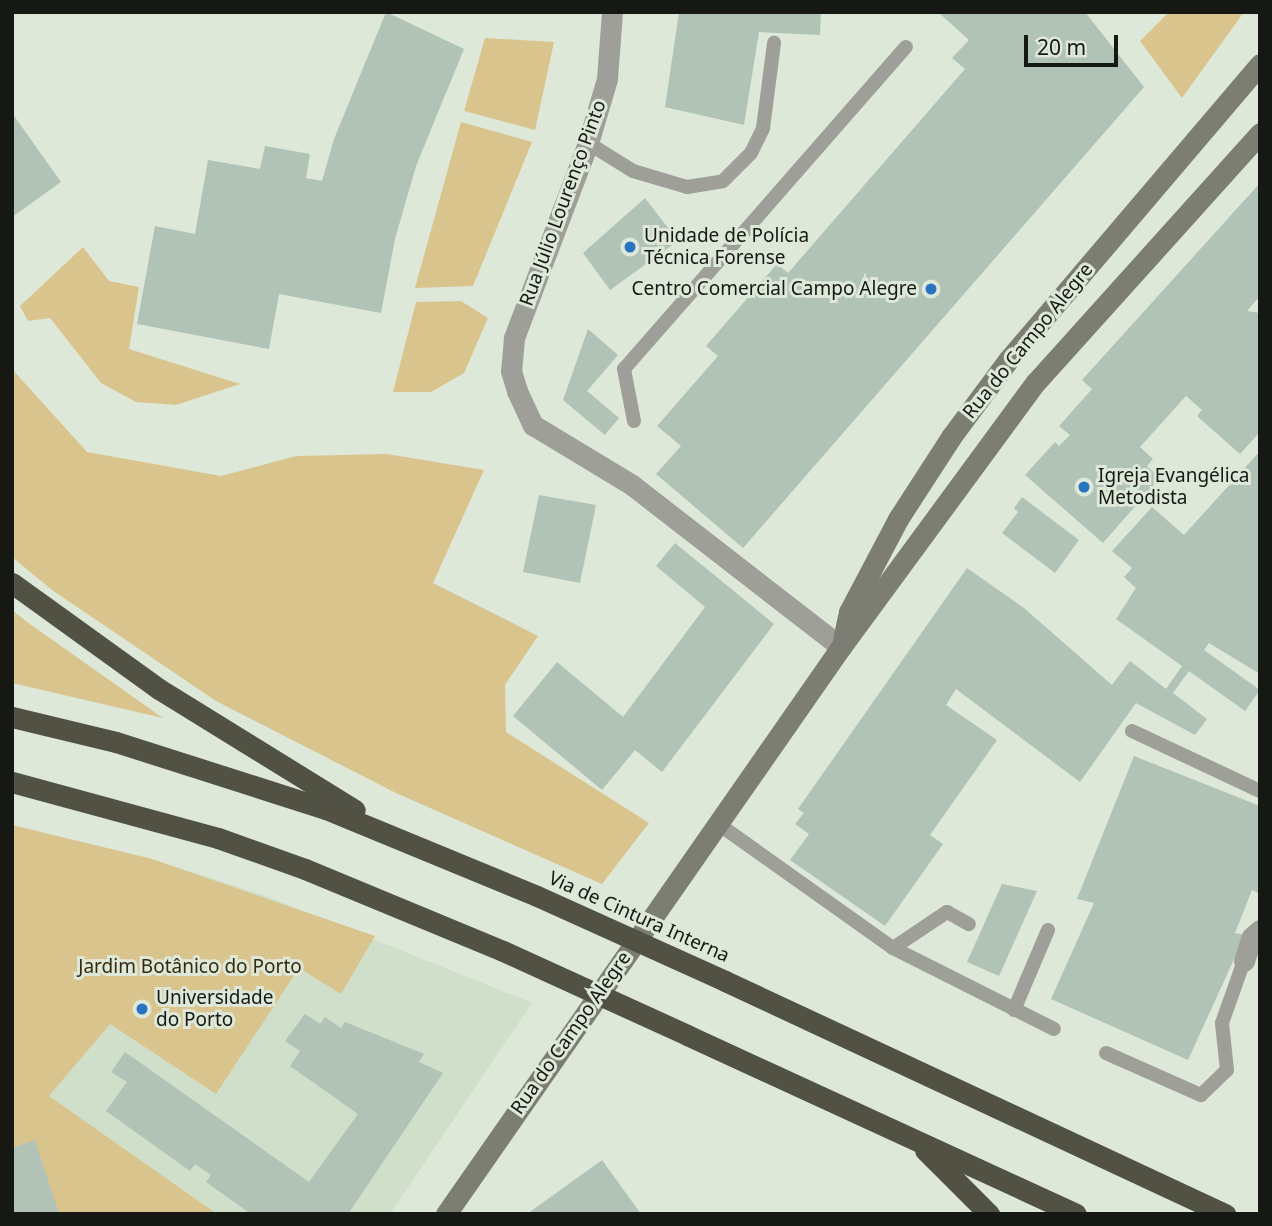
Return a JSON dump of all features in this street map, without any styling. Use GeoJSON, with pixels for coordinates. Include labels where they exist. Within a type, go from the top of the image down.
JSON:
{"type":"FeatureCollection","features":[{"type":"Feature","properties":{"kind":"highway"},"geometry":{"type":"LineString","coordinates":[[12,583],[159,689],[408,841]]}},
{"type":"Feature","properties":{"kind":"highway","name":"Via de Cintura Interna"},"geometry":{"type":"LineString","coordinates":[[12,718],[116,742],[244,781],[408,841],[537,895],[1224,1214]]}},
{"type":"Feature","properties":{"kind":"highway"},"geometry":{"type":"LineString","coordinates":[[12,782],[218,838],[305,869],[503,951],[1076,1214]]}},
{"type":"Feature","properties":{"kind":"highway"},"geometry":{"type":"LineString","coordinates":[[913,1138],[989,1214]]}},
{"type":"Feature","properties":{"kind":"main road","name":"Rua do Campo Alegre"},"geometry":{"type":"LineString","coordinates":[[841,647],[849,612],[898,519],[951,437],[1009,359],[1260,64]]}},
{"type":"Feature","properties":{"kind":"main road","name":"Rua do Campo Alegre"},"geometry":{"type":"LineString","coordinates":[[446,1214],[841,647],[1036,382],[1260,133]]}},
{"type":"Feature","properties":{"kind":"street","name":"Rua Júlio Lourenço Pinto"},"geometry":{"type":"LineString","coordinates":[[612,12],[607,79],[588,143],[514,338],[511,371],[517,391],[533,425],[632,485],[841,647]]}},
{"type":"Feature","properties":{"kind":"street"},"geometry":{"type":"LineString","coordinates":[[1244,961],[1252,937],[1260,930]]}},
{"type":"Feature","properties":{"kind":"lane"},"geometry":{"type":"LineString","coordinates":[[588,143],[633,171],[687,187],[723,181],[751,153],[763,128],[774,43]]}},
{"type":"Feature","properties":{"kind":"lane"},"geometry":{"type":"LineString","coordinates":[[634,421],[624,369],[906,47]]}},
{"type":"Feature","properties":{"kind":"lane"},"geometry":{"type":"LineString","coordinates":[[1132,731],[1260,791]]}},
{"type":"Feature","properties":{"kind":"lane"},"geometry":{"type":"LineString","coordinates":[[717,823],[893,947],[1055,1029]]}},
{"type":"Feature","properties":{"kind":"lane"},"geometry":{"type":"LineString","coordinates":[[893,947],[947,912],[969,924]]}},
{"type":"Feature","properties":{"kind":"lane"},"geometry":{"type":"LineString","coordinates":[[1014,1010],[1048,930]]}},
{"type":"Feature","properties":{"kind":"lane"},"geometry":{"type":"LineString","coordinates":[[1107,1053],[1201,1095],[1227,1069],[1222,1023],[1244,961]]}},
{"type":"Feature","properties":{"kind":"shaded area"},"geometry":{"type":"Polygon","coordinates":[[[12,825],[152,859],[266,896],[532,1003],[390,1214],[12,1214],[12,825]]]}},
{"type":"Feature","properties":{"kind":"green space"},"geometry":{"type":"Polygon","coordinates":[[[1169,12],[1244,12],[1182,98],[1140,41],[1169,12]]]}},
{"type":"Feature","properties":{"kind":"green space"},"geometry":{"type":"Polygon","coordinates":[[[485,38],[554,42],[535,130],[464,111],[485,38]]]}},
{"type":"Feature","properties":{"kind":"green space"},"geometry":{"type":"Polygon","coordinates":[[[461,122],[532,142],[473,286],[415,288],[461,122]]]}},
{"type":"Feature","properties":{"kind":"green space"},"geometry":{"type":"Polygon","coordinates":[[[83,247],[109,281],[139,287],[129,349],[240,384],[176,405],[136,402],[101,383],[50,318],[28,321],[20,306],[83,247]]]}},
{"type":"Feature","properties":{"kind":"green space"},"geometry":{"type":"Polygon","coordinates":[[[461,301],[488,318],[464,373],[431,392],[393,392],[416,302],[461,301]]]}},
{"type":"Feature","properties":{"kind":"green space"},"geometry":{"type":"Polygon","coordinates":[[[12,369],[87,452],[221,476],[296,456],[387,454],[484,470],[433,583],[538,636],[505,685],[506,732],[649,823],[602,884],[396,793],[216,701],[52,590],[12,557],[12,369]]]}},
{"type":"Feature","properties":{"kind":"green space"},"geometry":{"type":"Polygon","coordinates":[[[12,610],[27,622],[163,718],[12,683],[12,610]]]}},
{"type":"Feature","properties":{"kind":"green space","name":"Jardim Botânico do Porto"},"geometry":{"type":"Polygon","coordinates":[[[12,825],[152,859],[375,936],[341,994],[299,968],[216,1094],[110,1024],[49,1096],[217,1214],[12,1214],[12,825]]]}},
{"type":"Feature","properties":{"kind":"building"},"geometry":{"type":"Polygon","coordinates":[[[386,12],[464,49],[416,166],[395,239],[381,313],[279,294],[269,349],[137,324],[155,226],[195,234],[208,160],[260,169],[265,146],[310,154],[306,178],[322,181],[334,139],[386,12]]]}},
{"type":"Feature","properties":{"kind":"building"},"geometry":{"type":"Polygon","coordinates":[[[679,12],[821,12],[820,35],[759,32],[744,125],[665,107],[679,12]]]}},
{"type":"Feature","properties":{"kind":"building"},"geometry":{"type":"Polygon","coordinates":[[[938,12],[1085,12],[1144,87],[743,548],[656,474],[681,446],[657,426],[718,356],[706,346],[777,264],[788,273],[965,69],[952,58],[969,40],[938,12]]]}},
{"type":"Feature","properties":{"kind":"building"},"geometry":{"type":"Polygon","coordinates":[[[12,113],[61,182],[12,217],[12,113]]]}},
{"type":"Feature","properties":{"kind":"building"},"geometry":{"type":"Polygon","coordinates":[[[1260,183],[1260,296],[1247,311],[1260,313],[1260,432],[1240,454],[1197,416],[1202,410],[1186,396],[1140,447],[1153,459],[1147,466],[1160,478],[1103,543],[1025,475],[1055,442],[1059,446],[1070,435],[1059,426],[1092,389],[1082,380],[1260,183]]]}},
{"type":"Feature","properties":{"kind":"building","name":"Unidade de Polícia Técnica Forense"},"geometry":{"type":"Polygon","coordinates":[[[645,198],[678,241],[610,290],[583,253],[645,198]]]}},
{"type":"Feature","properties":{"kind":"building"},"geometry":{"type":"Polygon","coordinates":[[[588,329],[618,355],[587,391],[619,418],[605,435],[563,400],[588,329]]]}},
{"type":"Feature","properties":{"kind":"building"},"geometry":{"type":"Polygon","coordinates":[[[1260,451],[1260,674],[1209,643],[1204,650],[1260,690],[1245,711],[1189,671],[1173,693],[1207,719],[1195,735],[1136,703],[1080,782],[956,689],[946,705],[997,740],[930,835],[943,844],[885,926],[790,860],[809,834],[795,824],[804,813],[798,809],[967,568],[1024,608],[1112,685],[1130,661],[1166,689],[1182,666],[1116,619],[1136,588],[1124,577],[1132,568],[1112,551],[1152,507],[1184,535],[1260,451]]]}},
{"type":"Feature","properties":{"kind":"building"},"geometry":{"type":"Polygon","coordinates":[[[539,495],[596,505],[580,583],[523,572],[539,495]]]}},
{"type":"Feature","properties":{"kind":"building"},"geometry":{"type":"Polygon","coordinates":[[[1022,497],[1079,540],[1055,573],[1002,533],[1018,512],[1014,508],[1022,497]]]}},
{"type":"Feature","properties":{"kind":"building"},"geometry":{"type":"Polygon","coordinates":[[[675,543],[774,624],[662,772],[635,750],[602,790],[513,716],[557,662],[623,717],[705,607],[656,566],[675,543]]]}},
{"type":"Feature","properties":{"kind":"building"},"geometry":{"type":"Polygon","coordinates":[[[1134,756],[1260,806],[1260,894],[1252,890],[1235,933],[1245,935],[1188,1060],[1051,999],[1094,903],[1077,899],[1134,756]]]}},
{"type":"Feature","properties":{"kind":"building"},"geometry":{"type":"Polygon","coordinates":[[[1002,884],[1037,891],[999,976],[967,962],[1002,884]]]}},
{"type":"Feature","properties":{"kind":"building"},"geometry":{"type":"Polygon","coordinates":[[[305,1014],[320,1024],[325,1017],[341,1028],[345,1022],[424,1054],[419,1062],[443,1073],[348,1214],[251,1214],[206,1182],[211,1175],[195,1164],[190,1171],[106,1111],[127,1082],[111,1072],[125,1052],[309,1182],[358,1114],[290,1066],[300,1051],[285,1041],[305,1014]]]}},
{"type":"Feature","properties":{"kind":"building"},"geometry":{"type":"Polygon","coordinates":[[[35,1140],[59,1214],[12,1214],[12,1148],[35,1140]]]}},
{"type":"Feature","properties":{"kind":"building"},"geometry":{"type":"Polygon","coordinates":[[[602,1160],[641,1214],[527,1214],[602,1160]]]}},
{"type":"Feature","properties":{"kind":"place","name":"Unidade de Polícia Técnica Forense"},"geometry":{"type":"Point","coordinates":[630,247]}},
{"type":"Feature","properties":{"kind":"place","name":"Centro Comercial Campo Alegre"},"geometry":{"type":"Point","coordinates":[931,289]}},
{"type":"Feature","properties":{"kind":"place","name":"Igreja Evangélica Metodista"},"geometry":{"type":"Point","coordinates":[1084,487]}},
{"type":"Feature","properties":{"kind":"place","name":"Universidade do Porto"},"geometry":{"type":"Point","coordinates":[142,1009]}}]}
